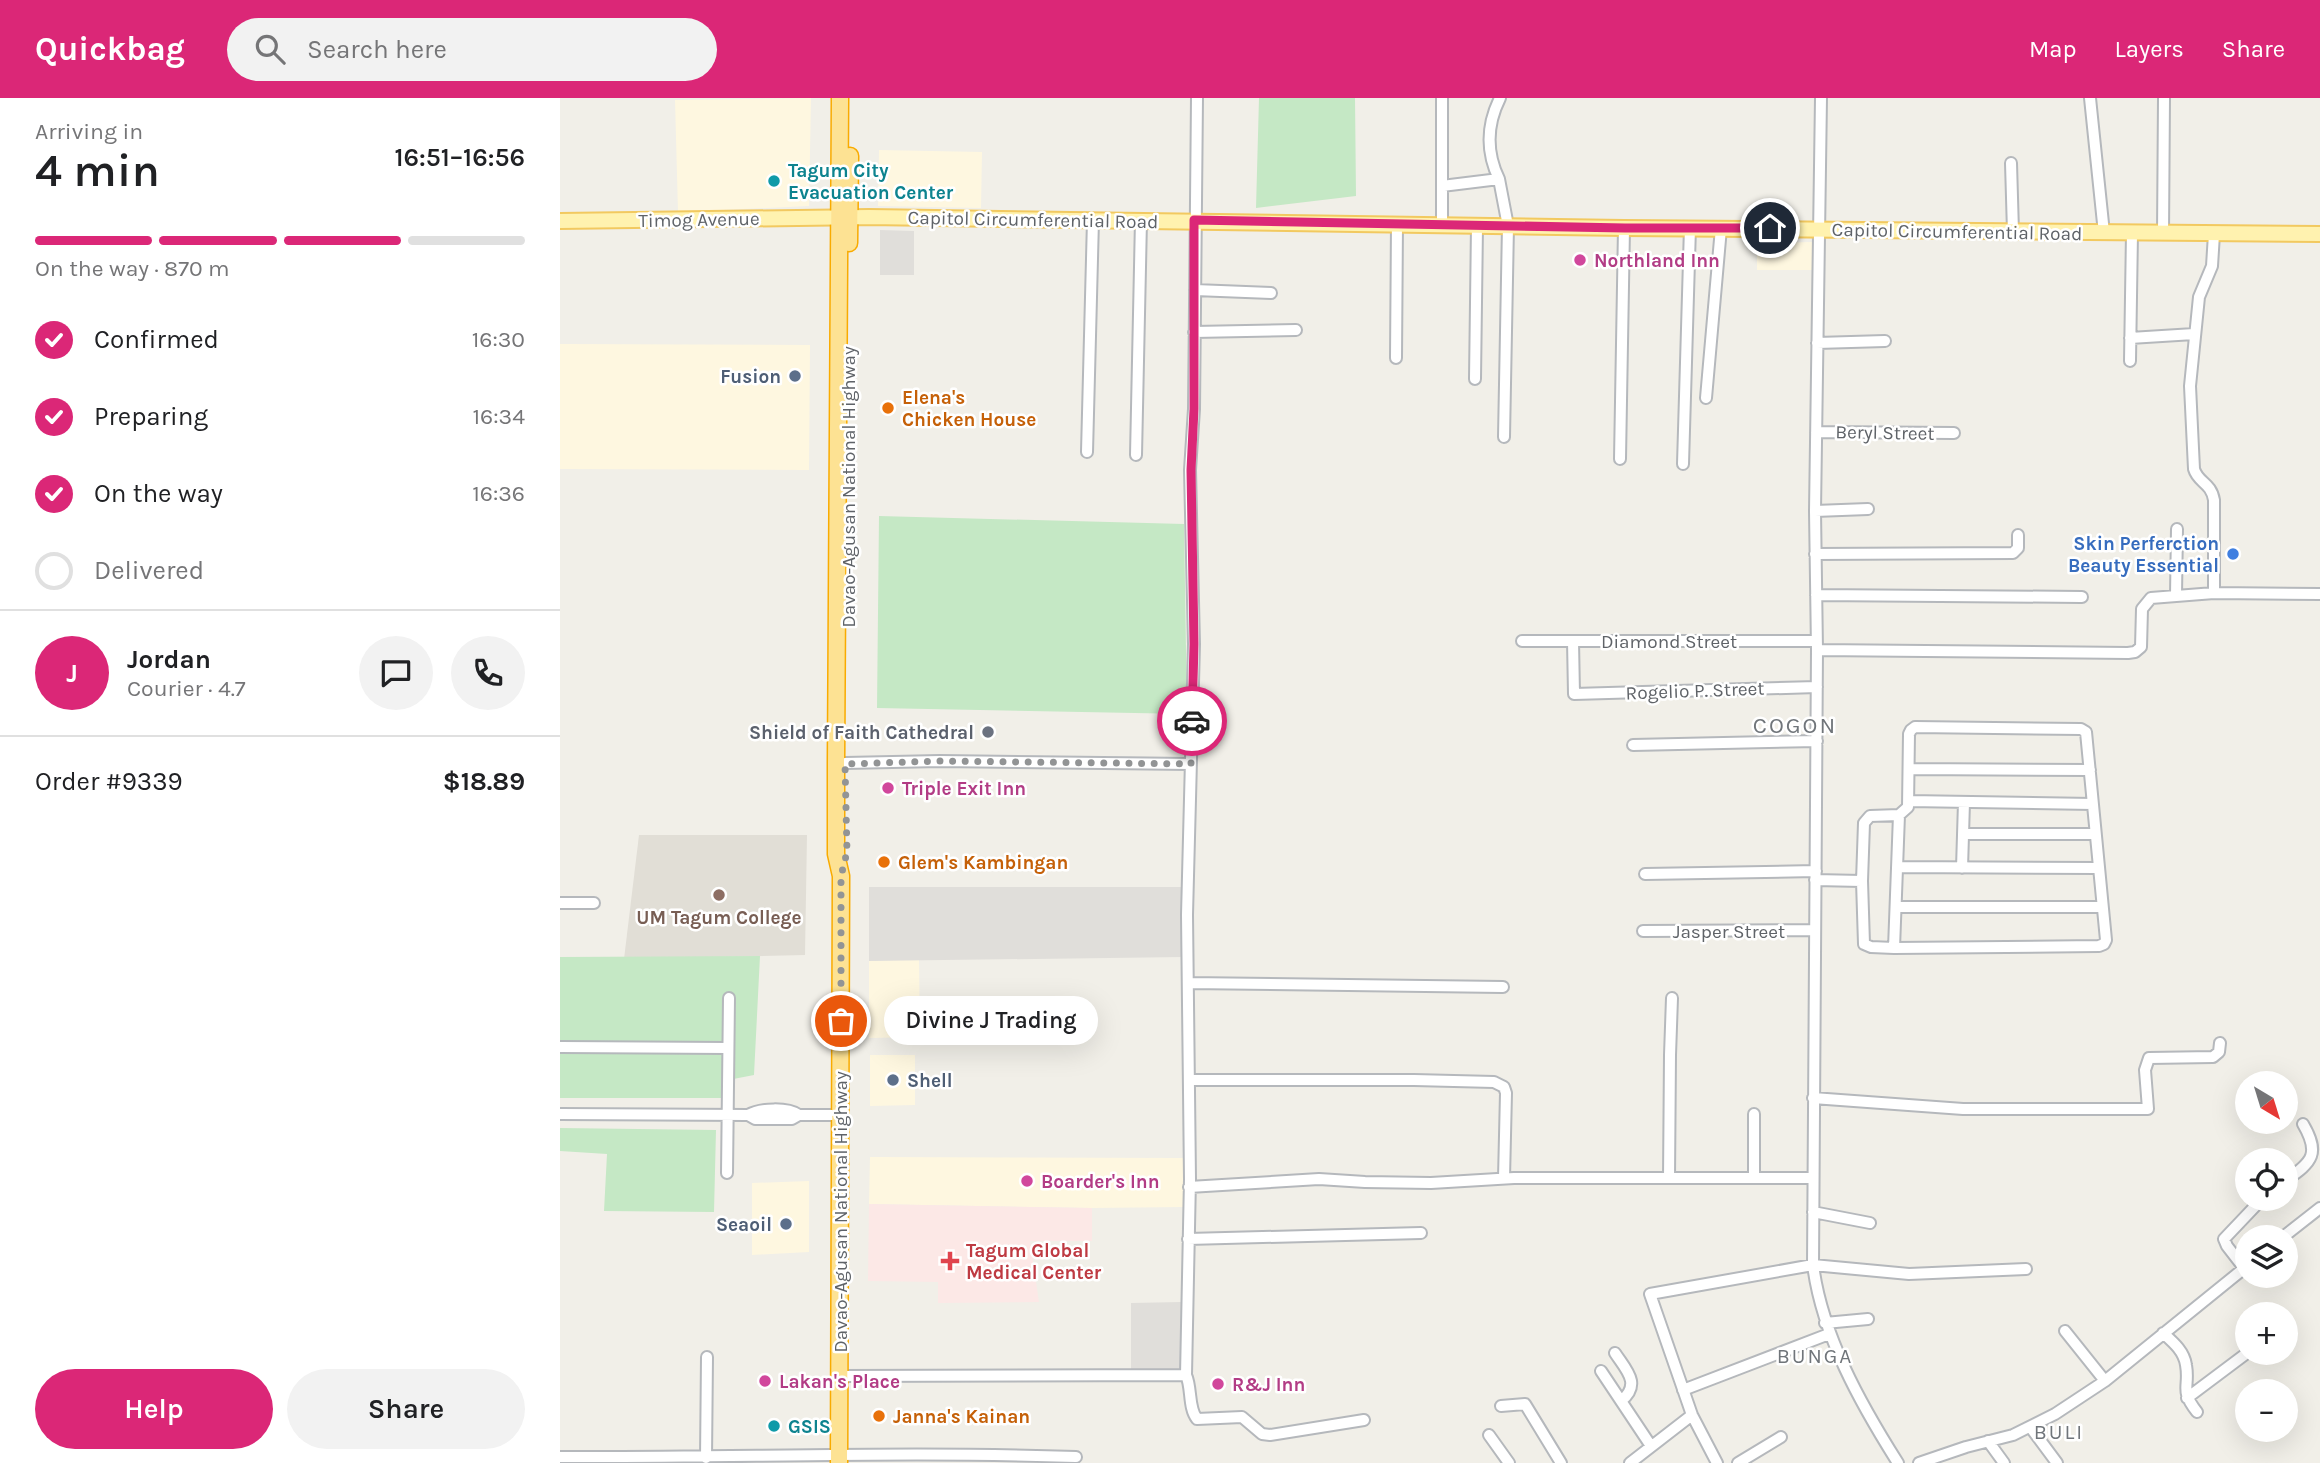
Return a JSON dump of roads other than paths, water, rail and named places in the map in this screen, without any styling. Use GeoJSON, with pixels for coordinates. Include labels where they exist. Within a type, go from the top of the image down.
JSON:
{"type":"FeatureCollection","features":[{"type":"Feature","properties":{"kind":"highway","name":"Davao-Agusan National Highway"},"geometry":{"type":"LineString","coordinates":[[839,1459],[841,876],[836,854],[841,730],[844,369],[840,98]]}},
{"type":"Feature","properties":{"kind":"highway","name":"Davao-Agusan National Highway"},"geometry":{"type":"LineString","coordinates":[[843,217],[850,98]]}},
{"type":"Feature","properties":{"kind":"highway","name":"Davao-Agusan National Highway"},"geometry":{"type":"LineString","coordinates":[[841,730],[845,764],[847,852],[841,876]]}},
{"type":"Feature","properties":{"kind":"main road","name":"Capitol Circumferential Road"},"geometry":{"type":"LineString","coordinates":[[843,217],[2320,234]]}},
{"type":"Feature","properties":{"kind":"main road","name":"Timog Avenue"},"geometry":{"type":"LineString","coordinates":[[560,221],[843,217]]}},
{"type":"Feature","properties":{"kind":"street"},"geometry":{"type":"LineString","coordinates":[[1197,98],[1191,470],[1194,644],[1187,915],[1189,1187],[1186,1375],[1192,1390],[1192,1412],[1197,1419],[1242,1417],[1266,1435],[1364,1420]]}},
{"type":"Feature","properties":{"kind":"street"},"geometry":{"type":"LineString","coordinates":[[1442,98],[1442,225]]}},
{"type":"Feature","properties":{"kind":"street"},"geometry":{"type":"LineString","coordinates":[[1500,98],[1492,120],[1489,142],[1508,226],[1504,436]]}},
{"type":"Feature","properties":{"kind":"street"},"geometry":{"type":"LineString","coordinates":[[1821,98],[1815,511],[1817,687],[1813,1265],[1827,1329],[1874,1423],[1898,1463]]}},
{"type":"Feature","properties":{"kind":"street"},"geometry":{"type":"LineString","coordinates":[[2090,98],[2104,233]]}},
{"type":"Feature","properties":{"kind":"street"},"geometry":{"type":"LineString","coordinates":[[2163,234],[2164,98]]}},
{"type":"Feature","properties":{"kind":"street"},"geometry":{"type":"LineString","coordinates":[[2011,163],[2013,232]]}},
{"type":"Feature","properties":{"kind":"street"},"geometry":{"type":"LineString","coordinates":[[1442,186],[1499,179]]}},
{"type":"Feature","properties":{"kind":"street"},"geometry":{"type":"LineString","coordinates":[[1087,452],[1093,220]]}},
{"type":"Feature","properties":{"kind":"street"},"geometry":{"type":"LineString","coordinates":[[1136,455],[1140,220]]}},
{"type":"Feature","properties":{"kind":"street"},"geometry":{"type":"LineString","coordinates":[[1396,358],[1397,224]]}},
{"type":"Feature","properties":{"kind":"street"},"geometry":{"type":"LineString","coordinates":[[1475,379],[1477,226]]}},
{"type":"Feature","properties":{"kind":"street"},"geometry":{"type":"LineString","coordinates":[[1683,464],[1690,227]]}},
{"type":"Feature","properties":{"kind":"street"},"geometry":{"type":"LineString","coordinates":[[1620,459],[1625,228]]}},
{"type":"Feature","properties":{"kind":"street"},"geometry":{"type":"LineString","coordinates":[[1706,398],[1721,228]]}},
{"type":"Feature","properties":{"kind":"street"},"geometry":{"type":"LineString","coordinates":[[2130,361],[2132,233]]}},
{"type":"Feature","properties":{"kind":"street"},"geometry":{"type":"LineString","coordinates":[[2214,234],[2212,266],[2200,292],[2190,386],[2196,475],[2211,487],[2213,494],[2214,593]]}},
{"type":"Feature","properties":{"kind":"street"},"geometry":{"type":"LineString","coordinates":[[1195,290],[1271,293]]}},
{"type":"Feature","properties":{"kind":"street"},"geometry":{"type":"LineString","coordinates":[[1195,332],[1296,330]]}},
{"type":"Feature","properties":{"kind":"street"},"geometry":{"type":"LineString","coordinates":[[2130,338],[2194,334]]}},
{"type":"Feature","properties":{"kind":"street"},"geometry":{"type":"LineString","coordinates":[[1817,344],[1885,341]]}},
{"type":"Feature","properties":{"kind":"street","name":"Beryl Street"},"geometry":{"type":"LineString","coordinates":[[1816,432],[1954,433]]}},
{"type":"Feature","properties":{"kind":"street"},"geometry":{"type":"LineString","coordinates":[[1815,511],[1868,509]]}},
{"type":"Feature","properties":{"kind":"street"},"geometry":{"type":"LineString","coordinates":[[2177,529],[2176,595],[2320,594]]}},
{"type":"Feature","properties":{"kind":"street"},"geometry":{"type":"LineString","coordinates":[[1815,554],[2013,553],[2018,548],[2018,535]]}},
{"type":"Feature","properties":{"kind":"street"},"geometry":{"type":"LineString","coordinates":[[1816,595],[2082,597]]}},
{"type":"Feature","properties":{"kind":"street","name":"Diamond Street"},"geometry":{"type":"LineString","coordinates":[[1522,641],[2135,652],[2142,643],[2143,609],[2147,601],[2176,595]]}},
{"type":"Feature","properties":{"kind":"street","name":"Rogelio P. Street"},"geometry":{"type":"LineString","coordinates":[[1573,641],[1574,694],[1817,687]]}},
{"type":"Feature","properties":{"kind":"street"},"geometry":{"type":"LineString","coordinates":[[1915,727],[2081,729],[2088,737],[2090,770],[2106,940],[2099,946],[1894,948],[1871,947],[1863,942],[1865,820],[1870,816],[1899,815],[1905,811],[1909,802],[1909,734],[1915,727]]}},
{"type":"Feature","properties":{"kind":"street"},"geometry":{"type":"LineString","coordinates":[[1633,745],[1816,741]]}},
{"type":"Feature","properties":{"kind":"street"},"geometry":{"type":"LineString","coordinates":[[845,764],[940,761],[1191,764]]}},
{"type":"Feature","properties":{"kind":"street"},"geometry":{"type":"LineString","coordinates":[[1909,769],[2090,770]]}},
{"type":"Feature","properties":{"kind":"street"},"geometry":{"type":"LineString","coordinates":[[1909,802],[2093,804]]}},
{"type":"Feature","properties":{"kind":"street"},"geometry":{"type":"LineString","coordinates":[[1962,868],[1964,802]]}},
{"type":"Feature","properties":{"kind":"street"},"geometry":{"type":"LineString","coordinates":[[1894,948],[1899,815]]}},
{"type":"Feature","properties":{"kind":"street"},"geometry":{"type":"LineString","coordinates":[[1964,834],[2095,834]]}},
{"type":"Feature","properties":{"kind":"street"},"geometry":{"type":"LineString","coordinates":[[1897,867],[2098,868]]}},
{"type":"Feature","properties":{"kind":"street"},"geometry":{"type":"LineString","coordinates":[[1645,874],[1815,876],[1862,881]]}},
{"type":"Feature","properties":{"kind":"street"},"geometry":{"type":"LineString","coordinates":[[560,903],[594,903]]}},
{"type":"Feature","properties":{"kind":"street"},"geometry":{"type":"LineString","coordinates":[[1896,907],[2102,907]]}},
{"type":"Feature","properties":{"kind":"street","name":"Jasper Street"},"geometry":{"type":"LineString","coordinates":[[1643,931],[1814,930]]}},
{"type":"Feature","properties":{"kind":"street"},"geometry":{"type":"LineString","coordinates":[[1188,982],[1503,987]]}},
{"type":"Feature","properties":{"kind":"street"},"geometry":{"type":"LineString","coordinates":[[727,1173],[729,998]]}},
{"type":"Feature","properties":{"kind":"street"},"geometry":{"type":"LineString","coordinates":[[1669,1178],[1672,998]]}},
{"type":"Feature","properties":{"kind":"street"},"geometry":{"type":"LineString","coordinates":[[1813,1098],[1963,1110],[2148,1109],[2145,1070],[2149,1058],[2213,1057],[2219,1052],[2220,1043]]}},
{"type":"Feature","properties":{"kind":"street"},"geometry":{"type":"LineString","coordinates":[[560,1046],[728,1048]]}},
{"type":"Feature","properties":{"kind":"street"},"geometry":{"type":"LineString","coordinates":[[1189,1080],[1494,1082],[1504,1087],[1506,1093],[1504,1178]]}},
{"type":"Feature","properties":{"kind":"street"},"geometry":{"type":"LineString","coordinates":[[560,1114],[748,1115],[755,1119],[792,1111],[799,1115],[840,1115]]}},
{"type":"Feature","properties":{"kind":"street"},"geometry":{"type":"LineString","coordinates":[[1754,1178],[1755,1114]]}},
{"type":"Feature","properties":{"kind":"street"},"geometry":{"type":"LineString","coordinates":[[2298,1171],[2316,1153],[2316,1140],[2303,1124]]}},
{"type":"Feature","properties":{"kind":"street"},"geometry":{"type":"LineString","coordinates":[[1189,1187],[1319,1179],[1430,1183],[1504,1178],[1813,1178]]}},
{"type":"Feature","properties":{"kind":"street"},"geometry":{"type":"LineString","coordinates":[[2298,1225],[2320,1208]]}},
{"type":"Feature","properties":{"kind":"street"},"geometry":{"type":"LineString","coordinates":[[2238,1225],[2251,1211]]}},
{"type":"Feature","properties":{"kind":"street"},"geometry":{"type":"LineString","coordinates":[[1813,1212],[1870,1223]]}},
{"type":"Feature","properties":{"kind":"street"},"geometry":{"type":"LineString","coordinates":[[2235,1228],[2224,1240],[2235,1255]]}},
{"type":"Feature","properties":{"kind":"street"},"geometry":{"type":"LineString","coordinates":[[1188,1240],[1421,1233]]}},
{"type":"Feature","properties":{"kind":"street"},"geometry":{"type":"LineString","coordinates":[[1717,1463],[1692,1415],[1650,1294],[1813,1265],[1909,1274],[2026,1269]]}},
{"type":"Feature","properties":{"kind":"street"},"geometry":{"type":"LineString","coordinates":[[1919,1463],[2031,1428],[2105,1381],[2235,1276]]}},
{"type":"Feature","properties":{"kind":"street"},"geometry":{"type":"LineString","coordinates":[[1683,1390],[1827,1329],[1868,1319]]}},
{"type":"Feature","properties":{"kind":"street"},"geometry":{"type":"LineString","coordinates":[[2065,1331],[2105,1381]]}},
{"type":"Feature","properties":{"kind":"street"},"geometry":{"type":"LineString","coordinates":[[2163,1333],[2181,1351],[2186,1362],[2187,1398],[2197,1412]]}},
{"type":"Feature","properties":{"kind":"street"},"geometry":{"type":"LineString","coordinates":[[1615,1353],[1628,1372],[1632,1385],[1632,1391],[1621,1401]]}},
{"type":"Feature","properties":{"kind":"street"},"geometry":{"type":"LineString","coordinates":[[706,1458],[707,1357]]}},
{"type":"Feature","properties":{"kind":"street"},"geometry":{"type":"LineString","coordinates":[[2187,1398],[2235,1362]]}},
{"type":"Feature","properties":{"kind":"street"},"geometry":{"type":"LineString","coordinates":[[1601,1371],[1651,1446]]}},
{"type":"Feature","properties":{"kind":"street"},"geometry":{"type":"LineString","coordinates":[[840,1376],[1186,1375]]}},
{"type":"Feature","properties":{"kind":"street"},"geometry":{"type":"LineString","coordinates":[[1502,1406],[1525,1404],[1561,1463]]}},
{"type":"Feature","properties":{"kind":"street"},"geometry":{"type":"LineString","coordinates":[[1630,1463],[1692,1415]]}},
{"type":"Feature","properties":{"kind":"street"},"geometry":{"type":"LineString","coordinates":[[2031,1428],[2057,1463]]}},
{"type":"Feature","properties":{"kind":"street"},"geometry":{"type":"LineString","coordinates":[[1489,1435],[1509,1463]]}},
{"type":"Feature","properties":{"kind":"street"},"geometry":{"type":"LineString","coordinates":[[1738,1463],[1781,1437]]}},
{"type":"Feature","properties":{"kind":"street"},"geometry":{"type":"LineString","coordinates":[[1988,1441],[2004,1463]]}},
{"type":"Feature","properties":{"kind":"street"},"geometry":{"type":"LineString","coordinates":[[1758,1451],[1766,1463]]}},
{"type":"Feature","properties":{"kind":"street"},"geometry":{"type":"LineString","coordinates":[[560,1457],[839,1459],[926,1453],[1076,1457]]}},
{"type":"Feature","properties":{"kind":"place","name":"Tagum City Evacuation Center"},"geometry":{"type":"Point","coordinates":[774,181]}},
{"type":"Feature","properties":{"kind":"place","name":"Northland Inn"},"geometry":{"type":"Point","coordinates":[1580,260]}},
{"type":"Feature","properties":{"kind":"place","name":"Fusion"},"geometry":{"type":"Point","coordinates":[795,376]}},
{"type":"Feature","properties":{"kind":"place","name":"Elena's Chicken House"},"geometry":{"type":"Point","coordinates":[888,408]}},
{"type":"Feature","properties":{"kind":"place","name":"Skin Perferction Beauty Essential"},"geometry":{"type":"Point","coordinates":[2233,554]}},
{"type":"Feature","properties":{"kind":"place","name":"Shield of Faith Cathedral"},"geometry":{"type":"Point","coordinates":[988,732]}},
{"type":"Feature","properties":{"kind":"place","name":"Triple Exit Inn"},"geometry":{"type":"Point","coordinates":[888,788]}},
{"type":"Feature","properties":{"kind":"place","name":"Glem's Kambingan"},"geometry":{"type":"Point","coordinates":[884,862]}},
{"type":"Feature","properties":{"kind":"place","name":"UM Tagum College"},"geometry":{"type":"Point","coordinates":[719,895]}},
{"type":"Feature","properties":{"kind":"place","name":"Divine J Trading"},"geometry":{"type":"Point","coordinates":[841,1021]}},
{"type":"Feature","properties":{"kind":"place","name":"Shell"},"geometry":{"type":"Point","coordinates":[893,1080]}},
{"type":"Feature","properties":{"kind":"place","name":"Boarder's Inn"},"geometry":{"type":"Point","coordinates":[1027,1181]}},
{"type":"Feature","properties":{"kind":"place","name":"Seaoil"},"geometry":{"type":"Point","coordinates":[786,1224]}},
{"type":"Feature","properties":{"kind":"place","name":"Tagum Global Medical Center"},"geometry":{"type":"Point","coordinates":[950,1261]}},
{"type":"Feature","properties":{"kind":"place","name":"Lakan's Place"},"geometry":{"type":"Point","coordinates":[765,1381]}},
{"type":"Feature","properties":{"kind":"place","name":"R&J Inn"},"geometry":{"type":"Point","coordinates":[1218,1384]}},
{"type":"Feature","properties":{"kind":"place","name":"Janna's Kainan"},"geometry":{"type":"Point","coordinates":[879,1416]}},
{"type":"Feature","properties":{"kind":"place","name":"GSIS"},"geometry":{"type":"Point","coordinates":[774,1426]}},
{"type":"Feature","properties":{"kind":"district","name":"COGON"},"geometry":{"type":"Point","coordinates":[1795,725]}},
{"type":"Feature","properties":{"kind":"district","name":"BUNGA"},"geometry":{"type":"Point","coordinates":[1815,1356]}},
{"type":"Feature","properties":{"kind":"district","name":"BULI"},"geometry":{"type":"Point","coordinates":[2059,1432]}}]}
